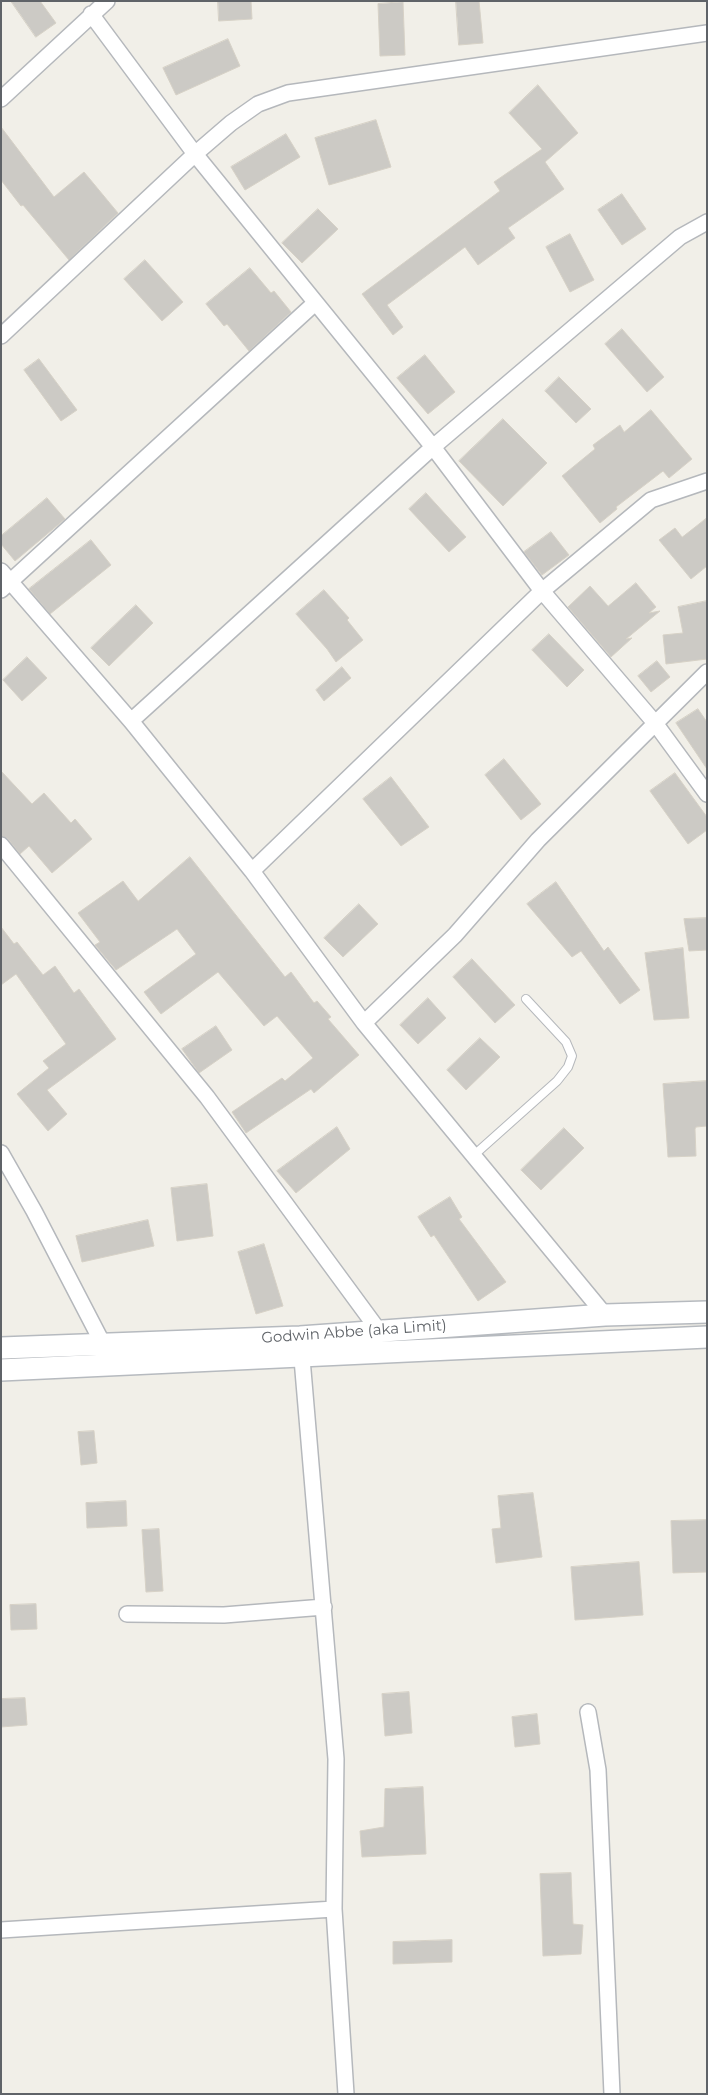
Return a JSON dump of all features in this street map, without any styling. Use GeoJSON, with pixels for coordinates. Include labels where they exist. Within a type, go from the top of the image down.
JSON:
{"type":"FeatureCollection","features":[{"type":"Feature","properties":{"kind":"street"},"geometry":{"type":"LineString","coordinates":[[1,99],[107,1]]}},
{"type":"Feature","properties":{"kind":"street"},"geometry":{"type":"LineString","coordinates":[[92,14],[195,154],[433,447],[542,591],[656,723],[707,794]]}},
{"type":"Feature","properties":{"kind":"street"},"geometry":{"type":"LineString","coordinates":[[1,336],[195,154],[258,104],[288,93],[707,33]]}},
{"type":"Feature","properties":{"kind":"street"},"geometry":{"type":"LineString","coordinates":[[131,721],[433,447],[680,237],[707,222]]}},
{"type":"Feature","properties":{"kind":"street"},"geometry":{"type":"LineString","coordinates":[[315,302],[4,581],[131,721],[252,871],[364,1023],[605,1315]]}},
{"type":"Feature","properties":{"kind":"street"},"geometry":{"type":"LineString","coordinates":[[252,871],[542,591],[652,500],[707,481]]}},
{"type":"Feature","properties":{"kind":"street"},"geometry":{"type":"LineString","coordinates":[[364,1023],[455,935],[538,840],[707,672]]}},
{"type":"Feature","properties":{"kind":"street"},"geometry":{"type":"LineString","coordinates":[[1,845],[207,1097],[379,1331]]}},
{"type":"Feature","properties":{"kind":"street"},"geometry":{"type":"LineString","coordinates":[[1,1153],[34,1211],[103,1344]]}},
{"type":"Feature","properties":{"kind":"street","name":"Godwin Abbe (aka Limit)"},"geometry":{"type":"LineString","coordinates":[[1,1370],[301,1347],[379,1331],[558,1320],[605,1315],[707,1312]]}},
{"type":"Feature","properties":{"kind":"street"},"geometry":{"type":"LineString","coordinates":[[558,1320],[560,1344]]}},
{"type":"Feature","properties":{"kind":"street","name":"Godwin Abbe (aka Limit)"},"geometry":{"type":"LineString","coordinates":[[1,1348],[103,1344],[301,1347],[560,1344],[707,1338]]}},
{"type":"Feature","properties":{"kind":"street"},"geometry":{"type":"LineString","coordinates":[[301,1347],[336,1759],[334,1909],[346,2094]]}},
{"type":"Feature","properties":{"kind":"street"},"geometry":{"type":"LineString","coordinates":[[127,1614],[224,1615],[324,1607]]}},
{"type":"Feature","properties":{"kind":"street"},"geometry":{"type":"LineString","coordinates":[[588,1712],[598,1770],[612,2094]]}},
{"type":"Feature","properties":{"kind":"street"},"geometry":{"type":"LineString","coordinates":[[1,1930],[334,1909]]}},
{"type":"Feature","properties":{"kind":"lane"},"geometry":{"type":"LineString","coordinates":[[473,1156],[557,1081],[568,1068],[572,1056],[566,1042],[526,999]]}},
{"type":"Feature","properties":{"kind":"building"},"geometry":{"type":"Polygon","coordinates":[[[11,1],[40,1],[56,23],[36,37],[11,1]]]}},
{"type":"Feature","properties":{"kind":"building"},"geometry":{"type":"Polygon","coordinates":[[[218,1],[251,1],[252,19],[219,21],[218,1]]]}},
{"type":"Feature","properties":{"kind":"building"},"geometry":{"type":"Polygon","coordinates":[[[456,1],[479,1],[483,43],[459,45],[456,1]]]}},
{"type":"Feature","properties":{"kind":"building"},"geometry":{"type":"Polygon","coordinates":[[[403,2],[405,55],[380,56],[378,4],[403,2]]]}},
{"type":"Feature","properties":{"kind":"building"},"geometry":{"type":"Polygon","coordinates":[[[228,39],[240,66],[176,95],[163,68],[228,39]]]}},
{"type":"Feature","properties":{"kind":"building"},"geometry":{"type":"Polygon","coordinates":[[[538,85],[578,133],[545,162],[564,189],[508,228],[515,238],[478,265],[465,247],[387,305],[403,327],[393,335],[362,294],[500,191],[494,182],[542,149],[509,113],[538,85]]]}},
{"type":"Feature","properties":{"kind":"building"},"geometry":{"type":"Polygon","coordinates":[[[376,120],[391,167],[329,185],[315,138],[376,120]]]}},
{"type":"Feature","properties":{"kind":"building"},"geometry":{"type":"Polygon","coordinates":[[[1,127],[54,197],[84,172],[118,213],[69,260],[23,205],[21,206],[1,180],[1,127]]]}},
{"type":"Feature","properties":{"kind":"building"},"geometry":{"type":"Polygon","coordinates":[[[286,134],[300,157],[245,190],[231,167],[286,134]]]}},
{"type":"Feature","properties":{"kind":"building"},"geometry":{"type":"Polygon","coordinates":[[[622,194],[646,229],[622,245],[598,210],[622,194]]]}},
{"type":"Feature","properties":{"kind":"building"},"geometry":{"type":"Polygon","coordinates":[[[318,209],[338,229],[302,263],[282,243],[318,209]]]}},
{"type":"Feature","properties":{"kind":"building"},"geometry":{"type":"Polygon","coordinates":[[[570,234],[594,280],[570,292],[546,247],[570,234]]]}},
{"type":"Feature","properties":{"kind":"building"},"geometry":{"type":"Polygon","coordinates":[[[145,260],[183,302],[162,321],[124,279],[145,260]]]}},
{"type":"Feature","properties":{"kind":"building"},"geometry":{"type":"Polygon","coordinates":[[[250,268],[271,293],[274,291],[291,312],[249,351],[227,324],[224,326],[206,304],[250,268]]]}},
{"type":"Feature","properties":{"kind":"building"},"geometry":{"type":"Polygon","coordinates":[[[622,329],[664,377],[647,392],[605,344],[622,329]]]}},
{"type":"Feature","properties":{"kind":"building"},"geometry":{"type":"Polygon","coordinates":[[[425,355],[455,392],[428,414],[397,378],[425,355]]]}},
{"type":"Feature","properties":{"kind":"building"},"geometry":{"type":"Polygon","coordinates":[[[39,359],[77,410],[61,421],[24,370],[39,359]]]}},
{"type":"Feature","properties":{"kind":"building"},"geometry":{"type":"Polygon","coordinates":[[[559,377],[591,409],[576,423],[545,391],[559,377]]]}},
{"type":"Feature","properties":{"kind":"building"},"geometry":{"type":"Polygon","coordinates":[[[651,410],[692,459],[669,478],[663,471],[616,507],[617,509],[600,523],[562,476],[595,449],[593,445],[620,425],[624,432],[651,410]]]}},
{"type":"Feature","properties":{"kind":"building"},"geometry":{"type":"Polygon","coordinates":[[[503,419],[547,463],[503,506],[459,461],[503,419]]]}},
{"type":"Feature","properties":{"kind":"building"},"geometry":{"type":"Polygon","coordinates":[[[426,493],[466,537],[449,552],[409,509],[426,493]]]}},
{"type":"Feature","properties":{"kind":"building"},"geometry":{"type":"Polygon","coordinates":[[[47,498],[65,519],[15,561],[1,544],[1,536],[47,498]]]}},
{"type":"Feature","properties":{"kind":"building"},"geometry":{"type":"Polygon","coordinates":[[[707,518],[707,566],[691,579],[659,540],[675,528],[682,537],[707,518]]]}},
{"type":"Feature","properties":{"kind":"building"},"geometry":{"type":"Polygon","coordinates":[[[551,532],[569,555],[542,575],[524,552],[551,532]]]}},
{"type":"Feature","properties":{"kind":"building"},"geometry":{"type":"Polygon","coordinates":[[[91,540],[111,565],[50,614],[29,589],[91,540]]]}},
{"type":"Feature","properties":{"kind":"building"},"geometry":{"type":"Polygon","coordinates":[[[636,583],[656,607],[649,613],[660,611],[626,639],[632,638],[611,657],[568,607],[590,586],[608,606],[636,583]]]}},
{"type":"Feature","properties":{"kind":"building"},"geometry":{"type":"Polygon","coordinates":[[[324,590],[349,618],[347,620],[363,640],[336,662],[296,614],[324,590]]]}},
{"type":"Feature","properties":{"kind":"building"},"geometry":{"type":"Polygon","coordinates":[[[707,601],[707,659],[666,664],[663,635],[683,633],[678,607],[707,601]]]}},
{"type":"Feature","properties":{"kind":"building"},"geometry":{"type":"Polygon","coordinates":[[[136,605],[153,623],[109,666],[91,648],[136,605]]]}},
{"type":"Feature","properties":{"kind":"building"},"geometry":{"type":"Polygon","coordinates":[[[549,634],[584,670],[567,687],[532,650],[549,634]]]}},
{"type":"Feature","properties":{"kind":"building"},"geometry":{"type":"Polygon","coordinates":[[[27,657],[47,678],[22,701],[3,680],[27,657]]]}},
{"type":"Feature","properties":{"kind":"building"},"geometry":{"type":"Polygon","coordinates":[[[657,661],[670,677],[651,692],[638,676],[657,661]]]}},
{"type":"Feature","properties":{"kind":"building"},"geometry":{"type":"Polygon","coordinates":[[[342,667],[351,678],[324,701],[316,690],[342,667]]]}},
{"type":"Feature","properties":{"kind":"building"},"geometry":{"type":"Polygon","coordinates":[[[698,709],[707,722],[707,769],[676,723],[698,709]]]}},
{"type":"Feature","properties":{"kind":"building"},"geometry":{"type":"Polygon","coordinates":[[[504,759],[541,804],[521,820],[485,775],[504,759]]]}},
{"type":"Feature","properties":{"kind":"building"},"geometry":{"type":"Polygon","coordinates":[[[1,771],[32,804],[44,793],[71,823],[75,819],[92,839],[52,873],[29,846],[20,854],[8,839],[1,836],[1,771]]]}},
{"type":"Feature","properties":{"kind":"building"},"geometry":{"type":"Polygon","coordinates":[[[675,773],[707,817],[707,830],[688,844],[650,791],[675,773]]]}},
{"type":"Feature","properties":{"kind":"building"},"geometry":{"type":"Polygon","coordinates":[[[391,777],[429,827],[401,846],[363,799],[391,777]]]}},
{"type":"Feature","properties":{"kind":"building"},"geometry":{"type":"Polygon","coordinates":[[[190,857],[285,977],[291,972],[314,1003],[317,1001],[331,1017],[328,1019],[359,1055],[314,1093],[311,1089],[246,1133],[232,1112],[282,1078],[285,1081],[313,1058],[277,1016],[264,1026],[218,972],[161,1014],[144,992],[196,954],[177,929],[116,970],[95,945],[100,942],[78,913],[123,881],[138,901],[190,857]]]}},
{"type":"Feature","properties":{"kind":"building"},"geometry":{"type":"Polygon","coordinates":[[[556,882],[604,951],[608,947],[640,990],[620,1004],[581,951],[572,957],[527,904],[556,882]]]}},
{"type":"Feature","properties":{"kind":"building"},"geometry":{"type":"Polygon","coordinates":[[[359,904],[378,924],[343,957],[324,938],[359,904]]]}},
{"type":"Feature","properties":{"kind":"building"},"geometry":{"type":"Polygon","coordinates":[[[707,918],[707,950],[689,951],[684,919],[707,918]]]}},
{"type":"Feature","properties":{"kind":"building"},"geometry":{"type":"Polygon","coordinates":[[[1,927],[14,944],[17,942],[43,975],[55,966],[74,993],[79,989],[116,1039],[47,1090],[67,1114],[48,1131],[17,1094],[49,1068],[43,1061],[66,1044],[16,974],[1,985],[1,927]]]}},
{"type":"Feature","properties":{"kind":"building"},"geometry":{"type":"Polygon","coordinates":[[[683,948],[689,1018],[654,1020],[645,953],[683,948]]]}},
{"type":"Feature","properties":{"kind":"building"},"geometry":{"type":"Polygon","coordinates":[[[472,959],[515,1005],[495,1023],[453,977],[472,959]]]}},
{"type":"Feature","properties":{"kind":"building"},"geometry":{"type":"Polygon","coordinates":[[[428,998],[446,1018],[418,1044],[400,1025],[428,998]]]}},
{"type":"Feature","properties":{"kind":"building"},"geometry":{"type":"Polygon","coordinates":[[[216,1026],[232,1050],[199,1073],[182,1049],[216,1026]]]}},
{"type":"Feature","properties":{"kind":"building"},"geometry":{"type":"Polygon","coordinates":[[[480,1038],[500,1057],[466,1090],[447,1070],[480,1038]]]}},
{"type":"Feature","properties":{"kind":"building"},"geometry":{"type":"Polygon","coordinates":[[[707,1081],[707,1126],[696,1127],[695,1129],[696,1156],[668,1157],[663,1084],[707,1081]]]}},
{"type":"Feature","properties":{"kind":"building"},"geometry":{"type":"Polygon","coordinates":[[[337,1127],[350,1149],[296,1193],[277,1171],[337,1127]]]}},
{"type":"Feature","properties":{"kind":"building"},"geometry":{"type":"Polygon","coordinates":[[[564,1128],[584,1148],[541,1190],[521,1170],[564,1128]]]}},
{"type":"Feature","properties":{"kind":"building"},"geometry":{"type":"Polygon","coordinates":[[[207,1184],[213,1236],[177,1241],[171,1188],[207,1184]]]}},
{"type":"Feature","properties":{"kind":"building"},"geometry":{"type":"Polygon","coordinates":[[[450,1197],[462,1217],[459,1219],[506,1282],[478,1301],[434,1235],[431,1237],[418,1217],[450,1197]]]}},
{"type":"Feature","properties":{"kind":"building"},"geometry":{"type":"Polygon","coordinates":[[[148,1220],[154,1246],[82,1262],[76,1236],[148,1220]]]}},
{"type":"Feature","properties":{"kind":"building"},"geometry":{"type":"Polygon","coordinates":[[[264,1244],[283,1306],[256,1314],[238,1252],[264,1244]]]}},
{"type":"Feature","properties":{"kind":"building"},"geometry":{"type":"Polygon","coordinates":[[[94,1431],[97,1463],[81,1465],[78,1432],[94,1431]]]}},
{"type":"Feature","properties":{"kind":"building"},"geometry":{"type":"Polygon","coordinates":[[[533,1493],[542,1557],[496,1563],[492,1529],[501,1528],[498,1496],[533,1493]]]}},
{"type":"Feature","properties":{"kind":"building"},"geometry":{"type":"Polygon","coordinates":[[[126,1501],[127,1526],[87,1528],[86,1503],[126,1501]]]}},
{"type":"Feature","properties":{"kind":"building"},"geometry":{"type":"Polygon","coordinates":[[[707,1520],[707,1572],[673,1573],[671,1521],[707,1520]]]}},
{"type":"Feature","properties":{"kind":"building"},"geometry":{"type":"Polygon","coordinates":[[[159,1529],[163,1591],[146,1592],[142,1530],[159,1529]]]}},
{"type":"Feature","properties":{"kind":"building"},"geometry":{"type":"Polygon","coordinates":[[[639,1562],[643,1615],[575,1620],[571,1567],[639,1562]]]}},
{"type":"Feature","properties":{"kind":"building"},"geometry":{"type":"Polygon","coordinates":[[[36,1604],[37,1629],[11,1630],[10,1605],[36,1604]]]}},
{"type":"Feature","properties":{"kind":"building"},"geometry":{"type":"Polygon","coordinates":[[[409,1692],[412,1733],[385,1736],[382,1694],[409,1692]]]}},
{"type":"Feature","properties":{"kind":"building"},"geometry":{"type":"Polygon","coordinates":[[[25,1698],[27,1725],[1,1727],[1,1699],[25,1698]]]}},
{"type":"Feature","properties":{"kind":"building"},"geometry":{"type":"Polygon","coordinates":[[[537,1714],[540,1744],[515,1747],[512,1717],[537,1714]]]}},
{"type":"Feature","properties":{"kind":"building"},"geometry":{"type":"Polygon","coordinates":[[[423,1787],[426,1854],[362,1857],[360,1831],[384,1827],[385,1789],[423,1787]]]}},
{"type":"Feature","properties":{"kind":"building"},"geometry":{"type":"Polygon","coordinates":[[[571,1873],[573,1924],[583,1925],[581,1954],[543,1956],[540,1874],[571,1873]]]}},
{"type":"Feature","properties":{"kind":"building"},"geometry":{"type":"Polygon","coordinates":[[[452,1940],[452,1962],[393,1964],[393,1942],[452,1940]]]}}]}
